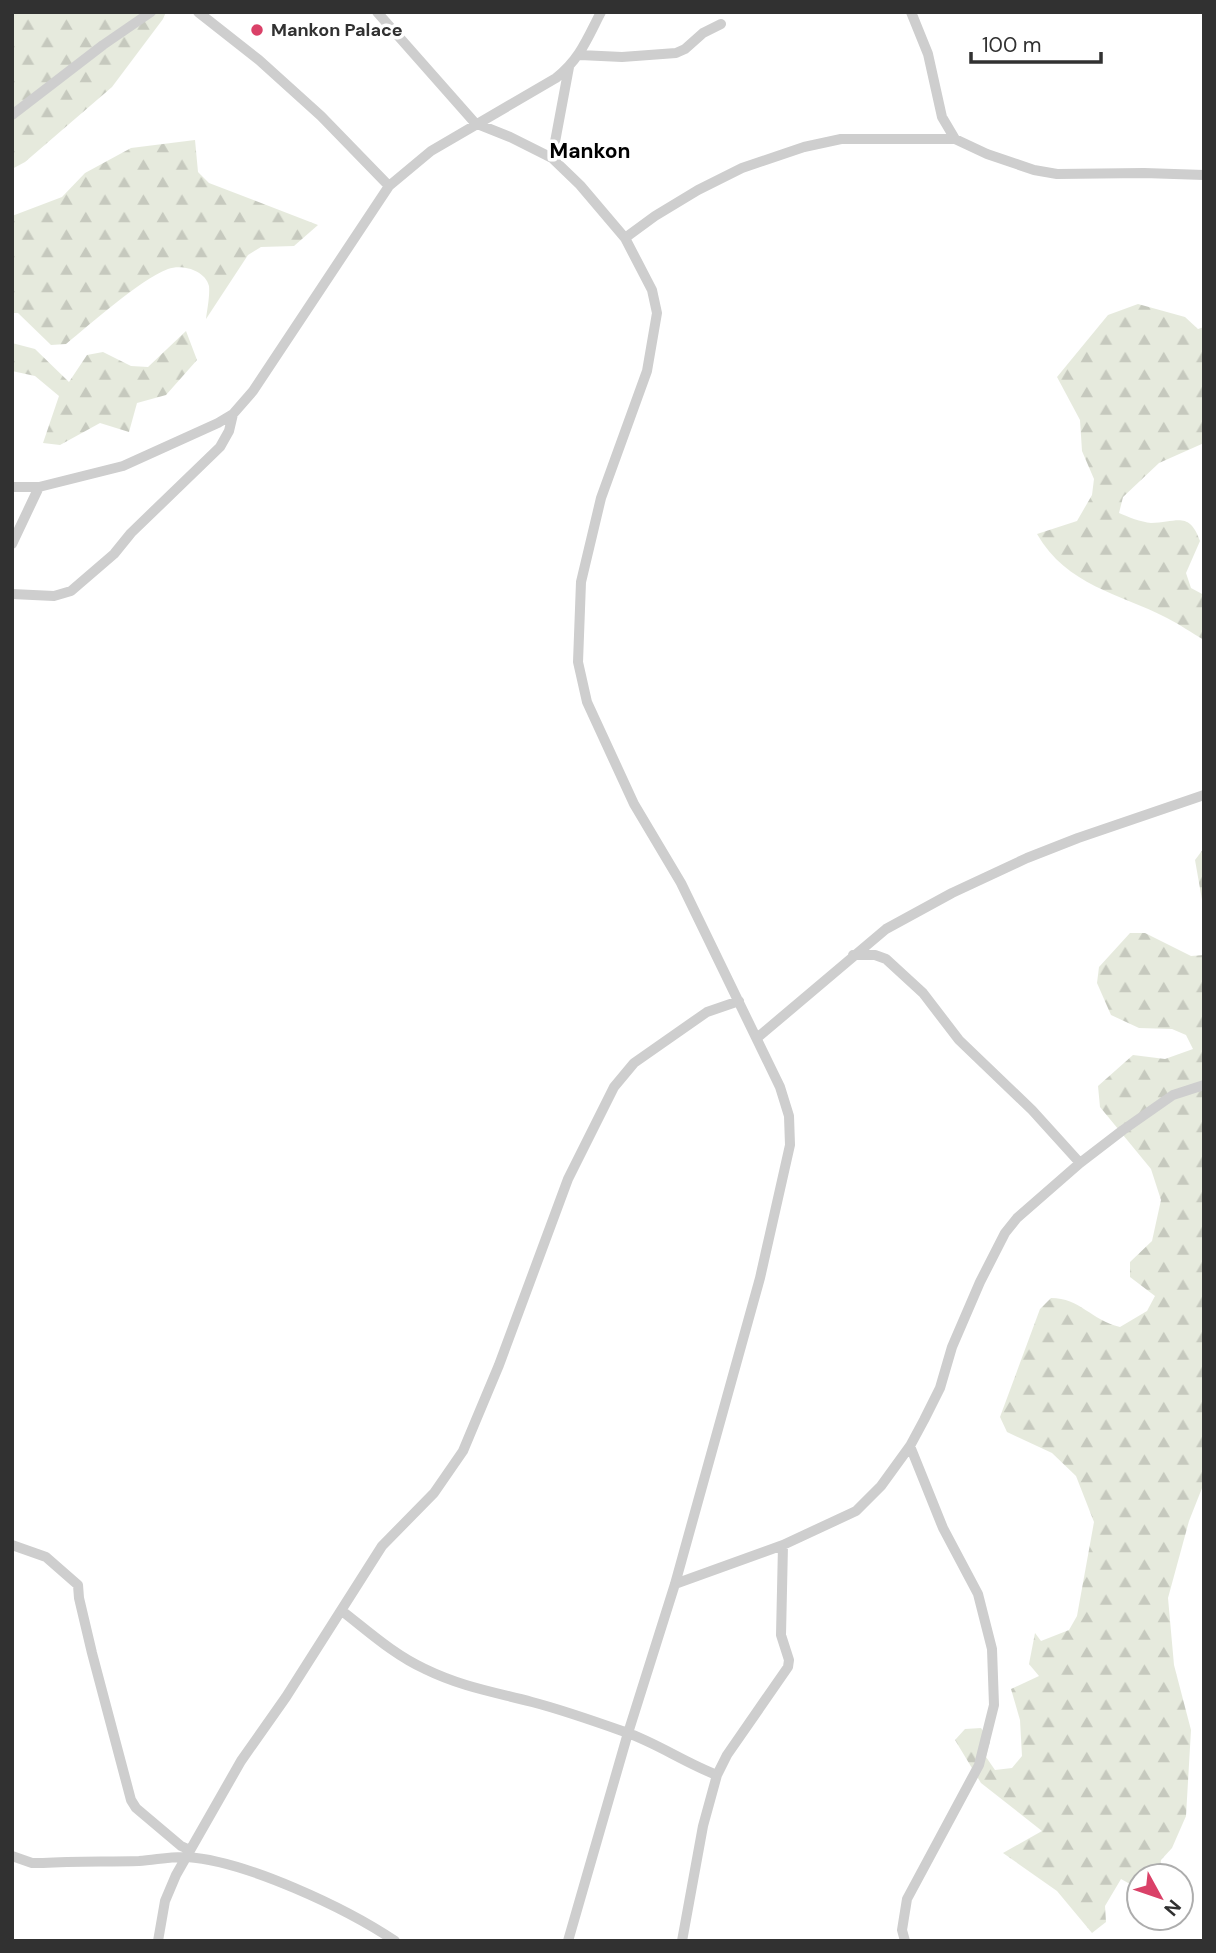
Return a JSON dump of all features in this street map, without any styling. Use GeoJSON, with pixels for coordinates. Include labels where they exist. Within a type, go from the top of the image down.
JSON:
{"type":"FeatureCollection","features":[{"type":"Feature","properties":{"kind":"street"},"geometry":{"type":"LineString","coordinates":[[12,115],[151,12]]}},
{"type":"Feature","properties":{"kind":"street"},"geometry":{"type":"LineString","coordinates":[[198,12],[259,60],[321,116],[389,186]]}},
{"type":"Feature","properties":{"kind":"street"},"geometry":{"type":"LineString","coordinates":[[377,12],[475,123],[552,158],[580,185],[625,238],[652,290],[657,313],[647,372],[601,498],[581,582],[579,662],[587,702],[634,804],[681,883],[780,1087],[789,1116],[790,1145],[760,1278],[675,1584],[628,1733],[569,1941]]}},
{"type":"Feature","properties":{"kind":"street"},"geometry":{"type":"LineString","coordinates":[[12,487],[39,487],[123,466],[233,414],[253,391],[389,186],[431,151],[556,78],[580,55],[601,12]]}},
{"type":"Feature","properties":{"kind":"street"},"geometry":{"type":"LineString","coordinates":[[911,12],[928,54],[942,117],[955,139]]}},
{"type":"Feature","properties":{"kind":"street"},"geometry":{"type":"LineString","coordinates":[[580,55],[622,57],[676,53],[685,49],[703,33],[722,24]]}},
{"type":"Feature","properties":{"kind":"street"},"geometry":{"type":"LineString","coordinates":[[552,158],[569,67]]}},
{"type":"Feature","properties":{"kind":"street"},"geometry":{"type":"LineString","coordinates":[[939,140],[942,117]]}},
{"type":"Feature","properties":{"kind":"street"},"geometry":{"type":"LineString","coordinates":[[625,238],[698,190],[742,168],[804,147],[841,139],[955,139],[987,154],[1034,170],[1057,174],[1204,175]]}},
{"type":"Feature","properties":{"kind":"street"},"geometry":{"type":"LineString","coordinates":[[12,594],[54,596],[71,591],[114,554],[131,533],[220,447],[229,431],[233,414]]}},
{"type":"Feature","properties":{"kind":"street"},"geometry":{"type":"LineString","coordinates":[[12,544],[39,487]]}},
{"type":"Feature","properties":{"kind":"street"},"geometry":{"type":"LineString","coordinates":[[757,1038],[886,929],[952,893],[1078,838],[1204,795]]}},
{"type":"Feature","properties":{"kind":"street"},"geometry":{"type":"LineString","coordinates":[[853,955],[875,954],[886,959],[923,993],[959,1040],[1032,1110],[1080,1163]]}},
{"type":"Feature","properties":{"kind":"street"},"geometry":{"type":"LineString","coordinates":[[158,1941],[165,1901],[188,1853],[241,1761],[274,1715],[386,1541],[434,1493],[463,1451],[499,1365],[568,1179],[614,1087],[634,1063],[707,1012],[738,1002]]}},
{"type":"Feature","properties":{"kind":"street"},"geometry":{"type":"LineString","coordinates":[[675,1584],[783,1545],[856,1511],[881,1486],[910,1446],[940,1388],[956,1336],[980,1282],[1005,1233],[1017,1218],[1080,1163],[1173,1095],[1204,1085]]}},
{"type":"Feature","properties":{"kind":"street"},"geometry":{"type":"LineString","coordinates":[[905,1941],[902,1930],[906,1899],[979,1765],[994,1705],[992,1649],[978,1594],[943,1528],[910,1446]]}},
{"type":"Feature","properties":{"kind":"street"},"geometry":{"type":"LineString","coordinates":[[12,1545],[51,1560],[78,1585],[92,1653],[131,1800],[136,1808],[188,1853]]}},
{"type":"Feature","properties":{"kind":"street"},"geometry":{"type":"LineString","coordinates":[[682,1941],[703,1826],[717,1775],[727,1755],[788,1667],[789,1660],[781,1634],[783,1545]]}},
{"type":"Feature","properties":{"kind":"street"},"geometry":{"type":"LineString","coordinates":[[342,1611],[406,1659],[442,1676],[473,1689],[543,1705],[628,1733],[668,1751],[684,1762],[717,1775]]}},
{"type":"Feature","properties":{"kind":"street"},"geometry":{"type":"LineString","coordinates":[[12,1856],[32,1863],[43,1863],[188,1853],[275,1881],[363,1921],[395,1941]]}},
{"type":"Feature","properties":{"kind":"green space"},"geometry":{"type":"Polygon","coordinates":[[[12,12],[166,12],[112,87],[25,162],[12,169],[12,12]]]}},
{"type":"Feature","properties":{"kind":"green space"},"geometry":{"type":"Polygon","coordinates":[[[195,140],[198,172],[209,183],[318,225],[294,246],[261,247],[248,255],[206,319],[209,290],[207,280],[198,272],[180,267],[168,269],[143,283],[66,344],[51,345],[18,313],[12,313],[12,216],[62,197],[85,173],[131,148],[195,140]]]}},
{"type":"Feature","properties":{"kind":"green space"},"geometry":{"type":"Polygon","coordinates":[[[1138,304],[1185,317],[1198,329],[1204,327],[1204,443],[1159,463],[1123,497],[1119,513],[1151,523],[1181,520],[1196,531],[1200,541],[1186,573],[1191,588],[1204,595],[1204,640],[1167,618],[1079,577],[1049,552],[1037,534],[1077,521],[1092,495],[1094,479],[1082,451],[1080,420],[1057,377],[1108,315],[1138,304]]]}},
{"type":"Feature","properties":{"kind":"green space"},"geometry":{"type":"Polygon","coordinates":[[[186,331],[197,360],[166,395],[137,403],[129,432],[100,423],[60,445],[43,443],[59,396],[35,376],[12,371],[12,343],[35,349],[69,382],[87,355],[103,352],[131,366],[148,367],[186,331]]]}},
{"type":"Feature","properties":{"kind":"green space"},"geometry":{"type":"Polygon","coordinates":[[[1204,848],[1204,911],[1195,860],[1204,848]]]}},
{"type":"Feature","properties":{"kind":"green space"},"geometry":{"type":"Polygon","coordinates":[[[1130,933],[1145,933],[1191,956],[1204,955],[1204,1483],[1189,1521],[1168,1598],[1174,1665],[1191,1730],[1186,1816],[1172,1848],[1161,1862],[1125,1862],[1125,1881],[1121,1879],[1105,1906],[1106,1922],[1092,1933],[1057,1891],[1003,1853],[1042,1831],[981,1783],[955,1740],[965,1729],[981,1728],[990,1741],[986,1757],[995,1770],[1012,1768],[1022,1756],[1020,1720],[1011,1689],[1039,1676],[1029,1664],[1035,1633],[1041,1641],[1069,1630],[1077,1616],[1094,1522],[1076,1476],[1052,1453],[1007,1432],[1000,1417],[1040,1309],[1051,1298],[1061,1299],[1120,1327],[1147,1311],[1155,1296],[1130,1277],[1130,1262],[1152,1241],[1161,1200],[1151,1169],[1100,1107],[1098,1086],[1133,1055],[1165,1059],[1193,1049],[1186,1035],[1172,1029],[1139,1028],[1111,1015],[1097,983],[1099,967],[1130,933]]]}},
{"type":"Feature","properties":{"kind":"place","name":"Mankon Palace"},"geometry":{"type":"Point","coordinates":[257,30]}},
{"type":"Feature","properties":{"kind":"district","name":"Mankon"},"geometry":{"type":"Point","coordinates":[590,151]}}]}
